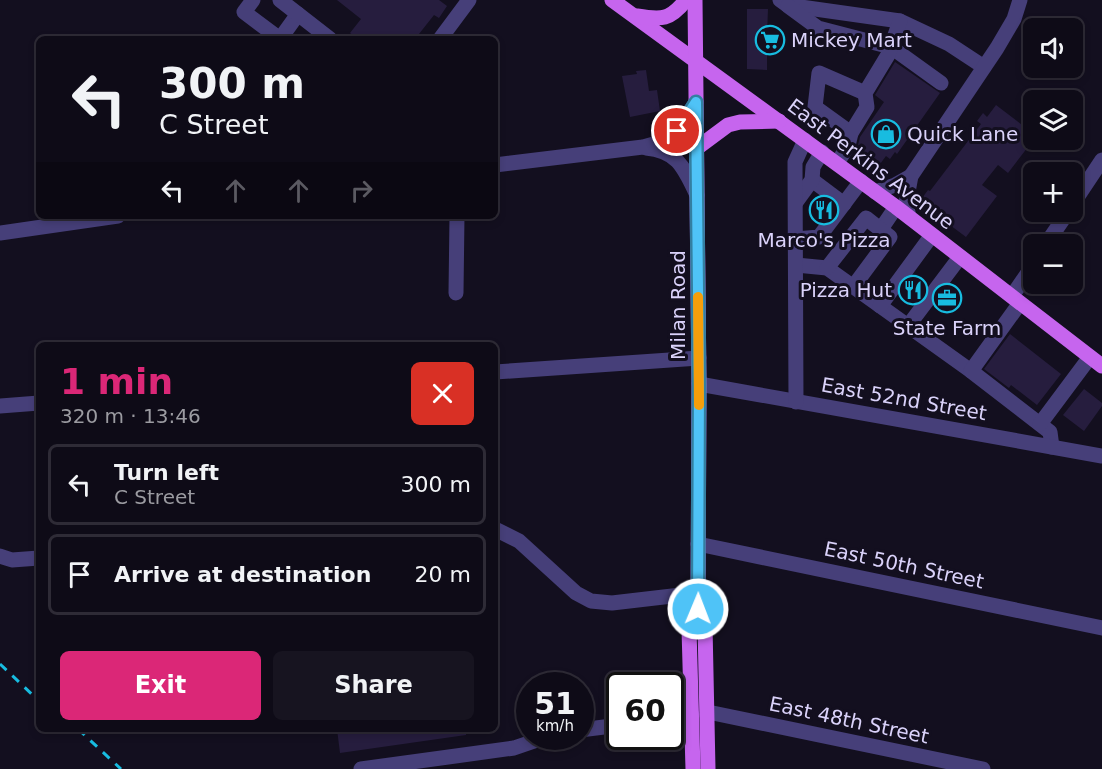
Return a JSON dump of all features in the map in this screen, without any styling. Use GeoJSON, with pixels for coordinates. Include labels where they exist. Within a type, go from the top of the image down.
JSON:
{"type":"FeatureCollection","features":[{"type":"Feature","properties":{"kind":"main road","name":"East Perkins Avenue"},"geometry":{"type":"LineString","coordinates":[[612,0],[837,163],[1016,300],[1097,358]]}},
{"type":"Feature","properties":{"kind":"main road"},"geometry":{"type":"LineString","coordinates":[[633,15],[653,19],[666,18],[677,11],[687,0]]}},
{"type":"Feature","properties":{"kind":"main road","name":"Milan Road"},"geometry":{"type":"LineString","coordinates":[[696,0],[699,358],[698,609],[689,629],[698,719],[708,769]]}},
{"type":"Feature","properties":{"kind":"main road"},"geometry":{"type":"LineString","coordinates":[[697,147],[728,125],[740,122],[779,121]]}},
{"type":"Feature","properties":{"kind":"main road"},"geometry":{"type":"LineString","coordinates":[[683,769],[698,719]]}},
{"type":"Feature","properties":{"kind":"main road"},"geometry":{"type":"LineString","coordinates":[[698,719],[716,746],[717,769]]}},
{"type":"Feature","properties":{"kind":"main road","name":"Milan Road"},"geometry":{"type":"LineString","coordinates":[[693,769],[698,719]]}},
{"type":"Feature","properties":{"kind":"street"},"geometry":{"type":"LineString","coordinates":[[253,0],[244,12],[276,36]]}},
{"type":"Feature","properties":{"kind":"street"},"geometry":{"type":"LineString","coordinates":[[442,36],[469,0]]}},
{"type":"Feature","properties":{"kind":"street"},"geometry":{"type":"LineString","coordinates":[[880,229],[902,212],[911,176],[1014,19],[1020,0]]}},
{"type":"Feature","properties":{"kind":"street"},"geometry":{"type":"LineString","coordinates":[[783,3],[900,21],[949,44],[984,67]]}},
{"type":"Feature","properties":{"kind":"street"},"geometry":{"type":"LineString","coordinates":[[783,3],[818,28],[891,47],[940,83]]}},
{"type":"Feature","properties":{"kind":"street"},"geometry":{"type":"LineString","coordinates":[[281,36],[289,5],[326,36]]}},
{"type":"Feature","properties":{"kind":"street"},"geometry":{"type":"LineString","coordinates":[[837,163],[848,146],[851,133],[867,107],[865,93],[888,56],[900,21]]}},
{"type":"Feature","properties":{"kind":"street"},"geometry":{"type":"LineString","coordinates":[[851,133],[815,107],[819,73],[865,93]]}},
{"type":"Feature","properties":{"kind":"street"},"geometry":{"type":"LineString","coordinates":[[498,165],[660,143],[672,137],[696,102]]}},
{"type":"Feature","properties":{"kind":"street"},"geometry":{"type":"LineString","coordinates":[[796,402],[795,162],[805,140]]}},
{"type":"Feature","properties":{"kind":"street"},"geometry":{"type":"LineString","coordinates":[[643,147],[660,150],[675,158],[684,169],[698,197]]}},
{"type":"Feature","properties":{"kind":"street"},"geometry":{"type":"LineString","coordinates":[[796,202],[812,180],[813,167],[822,152]]}},
{"type":"Feature","properties":{"kind":"street"},"geometry":{"type":"LineString","coordinates":[[1083,188],[1102,160]]}},
{"type":"Feature","properties":{"kind":"street"},"geometry":{"type":"LineString","coordinates":[[875,192],[911,176]]}},
{"type":"Feature","properties":{"kind":"street"},"geometry":{"type":"LineString","coordinates":[[812,180],[844,204]]}},
{"type":"Feature","properties":{"kind":"street"},"geometry":{"type":"LineString","coordinates":[[796,239],[819,237],[861,182]]}},
{"type":"Feature","properties":{"kind":"street"},"geometry":{"type":"LineString","coordinates":[[827,268],[866,218],[890,237],[853,287]]}},
{"type":"Feature","properties":{"kind":"street"},"geometry":{"type":"LineString","coordinates":[[0,233],[97,219]]}},
{"type":"Feature","properties":{"kind":"street"},"geometry":{"type":"LineString","coordinates":[[456,293],[457,219]]}},
{"type":"Feature","properties":{"kind":"street"},"geometry":{"type":"LineString","coordinates":[[880,306],[932,235]]}},
{"type":"Feature","properties":{"kind":"street"},"geometry":{"type":"LineString","coordinates":[[908,326],[960,256]]}},
{"type":"Feature","properties":{"kind":"street"},"geometry":{"type":"LineString","coordinates":[[796,265],[827,268],[971,371],[1040,424],[1050,432],[1052,447]]}},
{"type":"Feature","properties":{"kind":"street"},"geometry":{"type":"LineString","coordinates":[[971,371],[1023,286]]}},
{"type":"Feature","properties":{"kind":"street"},"geometry":{"type":"LineString","coordinates":[[498,372],[699,358]]}},
{"type":"Feature","properties":{"kind":"street"},"geometry":{"type":"LineString","coordinates":[[1040,424],[1097,358]]}},
{"type":"Feature","properties":{"kind":"street","name":"East 52nd Street"},"geometry":{"type":"LineString","coordinates":[[699,384],[1102,456]]}},
{"type":"Feature","properties":{"kind":"street"},"geometry":{"type":"LineString","coordinates":[[0,406],[36,404]]}},
{"type":"Feature","properties":{"kind":"street"},"geometry":{"type":"LineString","coordinates":[[498,530],[519,541],[576,593],[591,601],[607,603],[698,593]]}},
{"type":"Feature","properties":{"kind":"street","name":"East 50th Street"},"geometry":{"type":"LineString","coordinates":[[698,544],[1102,628]]}},
{"type":"Feature","properties":{"kind":"street"},"geometry":{"type":"LineString","coordinates":[[0,556],[12,560],[36,558]]}},
{"type":"Feature","properties":{"kind":"street","name":"East 48th Street"},"geometry":{"type":"LineString","coordinates":[[684,718],[698,719],[983,769]]}},
{"type":"Feature","properties":{"kind":"street"},"geometry":{"type":"LineString","coordinates":[[361,769],[516,747]]}},
{"type":"Feature","properties":{"kind":"building"},"geometry":{"type":"Polygon","coordinates":[[[337,0],[439,0],[447,6],[439,18],[434,15],[417,36],[354,36],[350,33],[361,19],[337,0]]]}},
{"type":"Feature","properties":{"kind":"building"},"geometry":{"type":"Polygon","coordinates":[[[747,9],[768,9],[767,35],[777,35],[777,45],[767,45],[767,70],[747,69],[747,9]]]}},
{"type":"Feature","properties":{"kind":"building"},"geometry":{"type":"Polygon","coordinates":[[[895,62],[940,93],[897,154],[895,152],[890,159],[886,156],[877,168],[856,154],[861,147],[858,145],[860,137],[884,102],[875,95],[895,62]]]}},
{"type":"Feature","properties":{"kind":"building"},"geometry":{"type":"Polygon","coordinates":[[[646,70],[649,91],[657,90],[660,111],[630,117],[622,76],[646,70]]]}},
{"type":"Feature","properties":{"kind":"building"},"geometry":{"type":"Polygon","coordinates":[[[996,105],[1023,126],[1021,135],[1023,150],[1026,150],[1008,173],[998,165],[982,185],[997,196],[966,237],[919,202],[981,124],[977,121],[983,113],[987,117],[996,105]]]}},
{"type":"Feature","properties":{"kind":"building"},"geometry":{"type":"Polygon","coordinates":[[[823,200],[830,206],[818,222],[811,216],[823,200]]]}},
{"type":"Feature","properties":{"kind":"building","name":"Pizza Hut"},"geometry":{"type":"Polygon","coordinates":[[[915,275],[927,284],[912,305],[900,296],[915,275]]]}},
{"type":"Feature","properties":{"kind":"building","name":"State Farm"},"geometry":{"type":"Polygon","coordinates":[[[948,289],[958,297],[945,312],[936,305],[948,289]]]}},
{"type":"Feature","properties":{"kind":"building"},"geometry":{"type":"Polygon","coordinates":[[[1010,334],[1061,374],[1037,405],[1011,385],[1009,388],[984,369],[1010,334]]]}},
{"type":"Feature","properties":{"kind":"building"},"geometry":{"type":"Polygon","coordinates":[[[1084,389],[1102,403],[1102,406],[1084,431],[1063,415],[1084,389]]]}},
{"type":"Feature","properties":{"kind":"building"},"geometry":{"type":"Polygon","coordinates":[[[337,732],[466,732],[466,735],[340,753],[337,732]]]}},
{"type":"Feature","properties":{"kind":"railway"},"geometry":{"type":"LineString","coordinates":[[0,664],[36,698]]}},
{"type":"Feature","properties":{"kind":"railway"},"geometry":{"type":"LineString","coordinates":[[81,732],[121,769]]}},
{"type":"Feature","properties":{"kind":"slow traffic"},"geometry":{"type":"LineString","coordinates":[[698,297],[699,405]]}},
{"type":"Feature","properties":{"kind":"place","name":"Mickey Mart"},"geometry":{"type":"Point","coordinates":[770,40]}},
{"type":"Feature","properties":{"kind":"place","name":"Quick Lane"},"geometry":{"type":"Point","coordinates":[886,134]}},
{"type":"Feature","properties":{"kind":"place","name":"Marco's Pizza"},"geometry":{"type":"Point","coordinates":[824,210]}},
{"type":"Feature","properties":{"kind":"place","name":"Pizza Hut"},"geometry":{"type":"Point","coordinates":[913,290]}},
{"type":"Feature","properties":{"kind":"place","name":"State Farm"},"geometry":{"type":"Point","coordinates":[947,298]}},
{"type":"Feature","properties":{"kind":"route"},"geometry":{"type":"LineString","coordinates":[[677,131],[696,102],[699,384],[698,609]]}}]}
